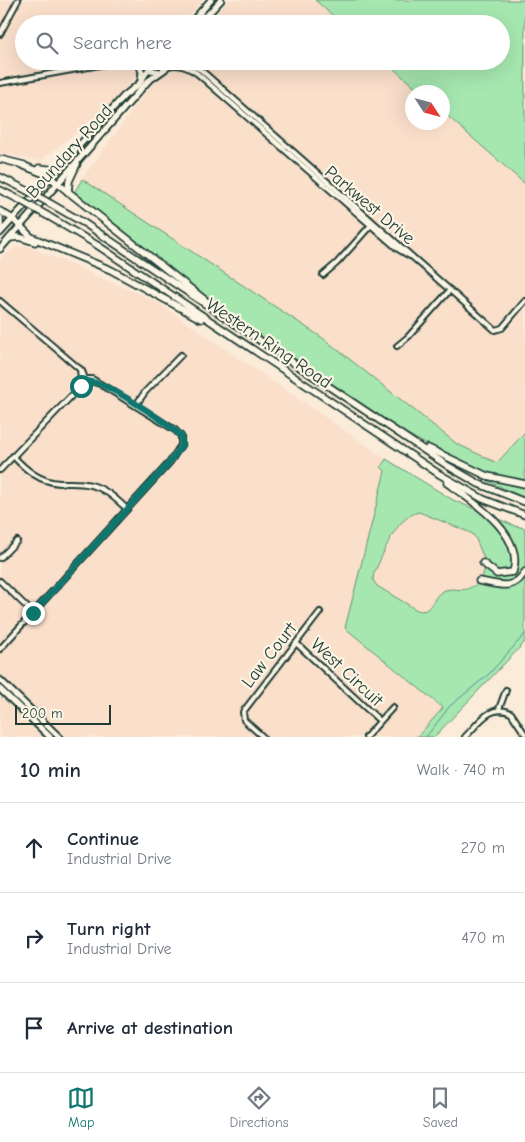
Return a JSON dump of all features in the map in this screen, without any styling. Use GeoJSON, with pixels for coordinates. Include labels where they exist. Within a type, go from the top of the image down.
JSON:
{"type":"FeatureCollection","features":[{"type":"Feature","properties":{"kind":"highway"},"geometry":{"type":"LineString","coordinates":[[0,159],[43,173],[136,243],[244,331]]}},
{"type":"Feature","properties":{"kind":"highway"},"geometry":{"type":"LineString","coordinates":[[68,192],[69,181],[77,164]]}},
{"type":"Feature","properties":{"kind":"highway"},"geometry":{"type":"LineString","coordinates":[[22,165],[56,170]]}},
{"type":"Feature","properties":{"kind":"highway","name":"Western Ring Road"},"geometry":{"type":"LineString","coordinates":[[0,177],[84,223],[399,434],[479,484],[525,502]]}},
{"type":"Feature","properties":{"kind":"highway","name":"Western Ring Road"},"geometry":{"type":"LineString","coordinates":[[0,190],[48,216],[468,492],[525,514]]}},
{"type":"Feature","properties":{"kind":"highway"},"geometry":{"type":"LineString","coordinates":[[0,211],[13,219],[31,237],[122,276],[221,328]]}},
{"type":"Feature","properties":{"kind":"highway"},"geometry":{"type":"LineString","coordinates":[[0,218],[0,228]]}},
{"type":"Feature","properties":{"kind":"highway"},"geometry":{"type":"LineString","coordinates":[[10,238],[22,238],[72,254]]}},
{"type":"Feature","properties":{"kind":"highway"},"geometry":{"type":"LineString","coordinates":[[399,434],[480,474],[525,484]]}},
{"type":"Feature","properties":{"kind":"highway"},"geometry":{"type":"LineString","coordinates":[[379,435],[460,493],[497,515],[509,526]]}},
{"type":"Feature","properties":{"kind":"highway"},"geometry":{"type":"LineString","coordinates":[[483,563],[492,572],[502,575],[512,572],[522,558]]}},
{"type":"Feature","properties":{"kind":"highway"},"geometry":{"type":"LineString","coordinates":[[480,580],[507,586],[516,582],[525,572]]}},
{"type":"Feature","properties":{"kind":"main road"},"geometry":{"type":"LineString","coordinates":[[198,15],[211,0]]}},
{"type":"Feature","properties":{"kind":"main road"},"geometry":{"type":"LineString","coordinates":[[207,15],[221,0]]}},
{"type":"Feature","properties":{"kind":"main road"},"geometry":{"type":"LineString","coordinates":[[139,84],[142,70]]}},
{"type":"Feature","properties":{"kind":"main road","name":"Boundary Road"},"geometry":{"type":"LineString","coordinates":[[0,233],[124,96],[139,84],[146,70]]}},
{"type":"Feature","properties":{"kind":"main road"},"geometry":{"type":"LineString","coordinates":[[153,70],[154,72],[162,71]]}},
{"type":"Feature","properties":{"kind":"main road","name":"Boundary Road"},"geometry":{"type":"LineString","coordinates":[[0,249],[77,164],[148,81],[162,71]]}},
{"type":"Feature","properties":{"kind":"main road"},"geometry":{"type":"LineString","coordinates":[[0,680],[59,737]]}},
{"type":"Feature","properties":{"kind":"main road"},"geometry":{"type":"LineString","coordinates":[[0,689],[50,737]]}},
{"type":"Feature","properties":{"kind":"street"},"geometry":{"type":"LineString","coordinates":[[0,34],[18,0]]}},
{"type":"Feature","properties":{"kind":"street"},"geometry":{"type":"LineString","coordinates":[[0,83],[79,70]]}},
{"type":"Feature","properties":{"kind":"street","name":"Parkwest Drive"},"geometry":{"type":"LineString","coordinates":[[191,70],[234,103]]}},
{"type":"Feature","properties":{"kind":"street","name":"Parkwest Drive"},"geometry":{"type":"LineString","coordinates":[[200,70],[234,103],[372,223],[398,249],[414,259],[497,330],[502,328],[525,301]]}},
{"type":"Feature","properties":{"kind":"street"},"geometry":{"type":"LineString","coordinates":[[323,275],[337,263],[372,223]]}},
{"type":"Feature","properties":{"kind":"street"},"geometry":{"type":"LineString","coordinates":[[397,346],[408,337],[450,290]]}},
{"type":"Feature","properties":{"kind":"street"},"geometry":{"type":"LineString","coordinates":[[0,301],[80,370],[83,379]]}},
{"type":"Feature","properties":{"kind":"street"},"geometry":{"type":"LineString","coordinates":[[136,406],[145,392],[181,355]]}},
{"type":"Feature","properties":{"kind":"street"},"geometry":{"type":"LineString","coordinates":[[0,649],[170,462],[182,445],[182,440],[175,430],[92,379],[83,379]]}},
{"type":"Feature","properties":{"kind":"street"},"geometry":{"type":"LineString","coordinates":[[0,470],[76,389],[83,379]]}},
{"type":"Feature","properties":{"kind":"street"},"geometry":{"type":"LineString","coordinates":[[13,456],[31,473],[43,479],[58,483],[92,485],[108,492],[127,509]]}},
{"type":"Feature","properties":{"kind":"street"},"geometry":{"type":"LineString","coordinates":[[0,558],[17,541]]}},
{"type":"Feature","properties":{"kind":"street"},"geometry":{"type":"LineString","coordinates":[[0,581],[33,613]]}},
{"type":"Feature","properties":{"kind":"street","name":"Law Court"},"geometry":{"type":"LineString","coordinates":[[263,737],[244,720],[242,715],[246,707],[320,612]]}},
{"type":"Feature","properties":{"kind":"street","name":"West Circuit"},"geometry":{"type":"LineString","coordinates":[[296,643],[380,721]]}},
{"type":"Feature","properties":{"kind":"street"},"geometry":{"type":"LineString","coordinates":[[499,709],[506,690]]}},
{"type":"Feature","properties":{"kind":"street"},"geometry":{"type":"LineString","coordinates":[[366,737],[393,707]]}},
{"type":"Feature","properties":{"kind":"street"},"geometry":{"type":"LineString","coordinates":[[465,737],[489,712],[499,709],[511,712],[525,734]]}},
{"type":"Feature","properties":{"kind":"shaded area"},"geometry":{"type":"Polygon","coordinates":[[[0,0],[203,0],[190,15],[15,15],[15,70],[141,70],[105,110],[40,161],[0,153],[0,0]]]}},
{"type":"Feature","properties":{"kind":"shaded area"},"geometry":{"type":"Polygon","coordinates":[[[229,0],[316,0],[333,15],[215,15],[229,0]]]}},
{"type":"Feature","properties":{"kind":"shaded area"},"geometry":{"type":"Polygon","coordinates":[[[165,70],[396,70],[413,85],[405,85],[405,130],[450,130],[450,117],[525,184],[525,432],[497,463],[457,444],[324,339],[82,179],[142,97],[165,70]]]}},
{"type":"Feature","properties":{"kind":"shaded area"},"geometry":{"type":"Polygon","coordinates":[[[27,246],[155,301],[386,459],[381,467],[385,471],[345,628],[443,709],[417,737],[66,737],[0,673],[0,260],[15,247],[27,246]]]}},
{"type":"Feature","properties":{"kind":"shaded area"},"geometry":{"type":"Polygon","coordinates":[[[419,512],[471,533],[475,537],[486,563],[481,583],[464,589],[452,589],[424,611],[417,610],[377,586],[373,580],[374,573],[399,525],[407,517],[419,512]]]}},
{"type":"Feature","properties":{"kind":"shaded area"},"geometry":{"type":"Polygon","coordinates":[[[0,697],[3,699],[43,737],[0,737],[0,697]]]}},
{"type":"Feature","properties":{"kind":"green space"},"geometry":{"type":"Polygon","coordinates":[[[315,0],[525,0],[525,184],[450,118],[450,85],[412,85],[395,70],[510,70],[510,15],[332,15],[315,0]]]}},
{"type":"Feature","properties":{"kind":"green space"},"geometry":{"type":"Polygon","coordinates":[[[82,179],[324,339],[457,444],[497,463],[525,432],[525,498],[481,478],[479,470],[440,452],[404,432],[240,322],[74,193],[82,179]]]}},
{"type":"Feature","properties":{"kind":"green space"},"geometry":{"type":"Polygon","coordinates":[[[386,459],[453,500],[515,526],[525,528],[525,642],[434,737],[417,737],[443,708],[345,628],[385,471],[381,467],[386,459]],[[419,512],[410,515],[391,537],[374,573],[373,580],[377,586],[417,610],[426,610],[439,593],[443,591],[467,589],[481,583],[486,563],[475,537],[471,533],[419,512]]]}},
{"type":"Feature","properties":{"kind":"waterway"},"geometry":{"type":"LineString","coordinates":[[426,737],[450,706],[489,674],[525,634]]}},
{"type":"Feature","properties":{"kind":"route"},"geometry":{"type":"LineString","coordinates":[[33,613],[170,462],[182,445],[181,436],[175,430],[99,384],[84,380],[81,386]]}}]}
